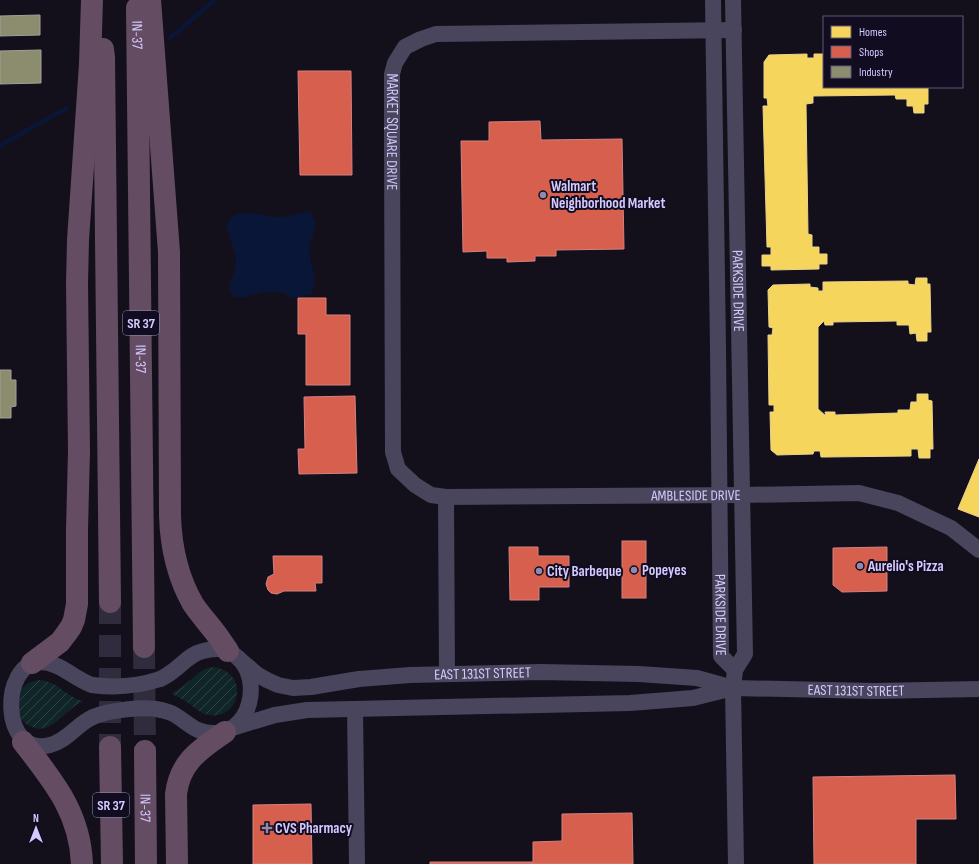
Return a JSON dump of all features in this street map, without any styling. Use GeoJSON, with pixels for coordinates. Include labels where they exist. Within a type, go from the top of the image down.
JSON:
{"type":"FeatureCollection","features":[{"type":"Feature","properties":{"kind":"highway"},"geometry":{"type":"LineString","coordinates":[[19,668],[60,642],[71,627],[77,604],[79,451],[77,284],[78,240],[90,64],[92,0]]}},
{"type":"Feature","properties":{"kind":"highway","name":"SR 37"},"geometry":{"type":"LineString","coordinates":[[99,0],[104,57],[110,602]]}},
{"type":"Feature","properties":{"kind":"highway","name":"IN-37"},"geometry":{"type":"LineString","coordinates":[[137,0],[144,647]]}},
{"type":"Feature","properties":{"kind":"highway"},"geometry":{"type":"LineString","coordinates":[[150,0],[169,252],[170,516],[173,548],[176,564],[187,593],[194,605],[233,655]]}},
{"type":"Feature","properties":{"kind":"highway"},"geometry":{"type":"LineString","coordinates":[[177,864],[176,794],[179,781],[185,768],[194,756],[200,750],[229,730]]}},
{"type":"Feature","properties":{"kind":"highway"},"geometry":{"type":"LineString","coordinates":[[18,739],[51,778],[68,807],[76,825],[82,855],[82,864]]}},
{"type":"Feature","properties":{"kind":"highway","name":"SR 37"},"geometry":{"type":"LineString","coordinates":[[110,747],[112,864]]}},
{"type":"Feature","properties":{"kind":"highway","name":"IN-37"},"geometry":{"type":"LineString","coordinates":[[145,751],[146,864]]}},
{"type":"Feature","properties":{"kind":"street","name":"PARKSIDE DRIVE"},"geometry":{"type":"LineString","coordinates":[[713,0],[721,656],[735,670],[745,654],[733,0]]}},
{"type":"Feature","properties":{"kind":"street","name":"MARKET SQUARE DRIVE"},"geometry":{"type":"LineString","coordinates":[[406,476],[398,469],[393,452],[392,134],[392,74],[395,64],[405,47],[420,39],[436,34],[734,30]]}},
{"type":"Feature","properties":{"kind":"street","name":"AMBLESIDE DRIVE"},"geometry":{"type":"LineString","coordinates":[[406,476],[415,485],[431,495],[446,497],[859,493],[898,503],[951,528],[979,550]]}},
{"type":"Feature","properties":{"kind":"street"},"geometry":{"type":"LineString","coordinates":[[446,497],[447,674]]}},
{"type":"Feature","properties":{"kind":"street"},"geometry":{"type":"LineString","coordinates":[[18,739],[8,727],[2,705],[5,688],[19,668],[48,662],[92,685],[115,687],[141,684],[160,679],[174,671],[197,653],[216,650],[221,650],[233,655],[244,666],[248,673],[251,689],[249,706],[241,721],[229,730]]}},
{"type":"Feature","properties":{"kind":"street","name":"EAST 131ST STREET"},"geometry":{"type":"LineString","coordinates":[[233,655],[258,675],[267,680],[278,685],[293,688],[311,687],[359,679],[410,675],[541,672],[639,674],[697,678],[733,688],[874,691],[979,689]]}},
{"type":"Feature","properties":{"kind":"street"},"geometry":{"type":"LineString","coordinates":[[735,670],[733,688],[736,864]]}},
{"type":"Feature","properties":{"kind":"street","name":"EAST 131ST STREET"},"geometry":{"type":"LineString","coordinates":[[18,739],[40,746],[49,745],[64,739],[82,723],[93,716],[102,713],[148,708],[161,710],[175,715],[196,730],[210,733],[229,730],[275,715],[307,710],[651,701],[693,698],[733,688]]}},
{"type":"Feature","properties":{"kind":"street"},"geometry":{"type":"LineString","coordinates":[[355,709],[357,864]]}},
{"type":"Feature","properties":{"kind":"street"},"geometry":{"type":"LineString","coordinates":[[0,725],[18,739]]}},
{"type":"Feature","properties":{"kind":"green space"},"geometry":{"type":"Polygon","coordinates":[[[213,667],[225,671],[233,677],[237,686],[237,695],[234,704],[228,711],[220,715],[209,715],[200,712],[184,700],[172,694],[202,671],[213,667]]]}},
{"type":"Feature","properties":{"kind":"green space"},"geometry":{"type":"Polygon","coordinates":[[[38,680],[52,683],[82,702],[50,726],[36,728],[28,725],[19,714],[19,691],[28,683],[38,680]]]}},
{"type":"Feature","properties":{"kind":"water"},"geometry":{"type":"Polygon","coordinates":[[[310,211],[316,223],[309,250],[315,280],[312,294],[292,298],[282,292],[264,292],[245,297],[234,297],[229,289],[236,257],[226,226],[230,219],[242,213],[254,213],[279,217],[310,211]]]}},
{"type":"Feature","properties":{"kind":"building: Homes"},"geometry":{"type":"Polygon","coordinates":[[[807,54],[807,58],[814,58],[814,54],[823,54],[823,88],[928,88],[928,104],[924,104],[924,113],[914,113],[913,106],[907,106],[907,99],[896,99],[895,95],[813,96],[813,103],[806,104],[808,234],[812,235],[812,247],[819,247],[819,254],[827,254],[827,264],[819,264],[819,269],[771,270],[771,266],[762,266],[762,255],[771,255],[771,247],[767,247],[763,106],[768,106],[767,98],[764,98],[764,62],[769,55],[807,54]]]}},
{"type":"Feature","properties":{"kind":"building: Homes"},"geometry":{"type":"Polygon","coordinates":[[[916,278],[927,278],[927,284],[930,284],[931,332],[927,332],[927,341],[917,341],[916,333],[910,334],[909,325],[897,325],[897,321],[833,322],[833,325],[825,325],[824,321],[818,327],[818,409],[826,416],[825,412],[835,412],[835,415],[898,413],[898,410],[910,410],[911,402],[917,402],[917,394],[928,394],[928,400],[932,401],[933,449],[930,449],[930,458],[919,458],[918,449],[911,449],[911,456],[821,457],[820,451],[814,451],[813,454],[777,455],[771,450],[770,412],[774,412],[774,405],[769,405],[768,335],[772,335],[773,328],[769,327],[768,290],[773,285],[810,284],[810,287],[818,288],[818,291],[823,291],[823,282],[908,281],[908,284],[915,285],[916,278]]]}},
{"type":"Feature","properties":{"kind":"building: Homes"},"geometry":{"type":"Polygon","coordinates":[[[979,459],[979,517],[958,509],[979,459]]]}},
{"type":"Feature","properties":{"kind":"building: Shops"},"geometry":{"type":"Polygon","coordinates":[[[298,71],[351,71],[352,175],[300,175],[298,71]]]}},
{"type":"Feature","properties":{"kind":"building: Shops","name":"Walmart Neighborhood Market"},"geometry":{"type":"Polygon","coordinates":[[[540,121],[541,140],[622,139],[624,249],[556,250],[556,256],[535,256],[535,261],[507,262],[507,258],[487,258],[487,251],[463,252],[461,141],[489,141],[489,122],[540,121]]]}},
{"type":"Feature","properties":{"kind":"building: Shops"},"geometry":{"type":"Polygon","coordinates":[[[298,298],[326,298],[326,315],[350,315],[350,385],[306,385],[306,334],[298,334],[298,298]]]}},
{"type":"Feature","properties":{"kind":"building: Shops"},"geometry":{"type":"Polygon","coordinates":[[[355,396],[357,473],[299,474],[298,449],[305,449],[304,397],[355,396]]]}},
{"type":"Feature","properties":{"kind":"building: Shops","name":"Popeyes"},"geometry":{"type":"Polygon","coordinates":[[[622,541],[646,541],[646,598],[622,598],[622,541]]]}},
{"type":"Feature","properties":{"kind":"building: Shops","name":"City Barbeque"},"geometry":{"type":"Polygon","coordinates":[[[509,547],[538,547],[538,556],[569,556],[569,587],[539,587],[539,600],[510,600],[509,547]]]}},
{"type":"Feature","properties":{"kind":"building: Shops","name":"Aurelio's Pizza"},"geometry":{"type":"Polygon","coordinates":[[[887,547],[887,591],[842,592],[833,585],[833,548],[887,547]]]}},
{"type":"Feature","properties":{"kind":"building: Shops"},"geometry":{"type":"Polygon","coordinates":[[[273,556],[322,556],[322,583],[315,583],[316,591],[284,591],[277,594],[271,593],[266,584],[268,577],[274,574],[273,556]]]}},
{"type":"Feature","properties":{"kind":"building: Shops"},"geometry":{"type":"Polygon","coordinates":[[[955,775],[956,819],[916,819],[916,864],[814,864],[813,777],[955,775]]]}},
{"type":"Feature","properties":{"kind":"building: Shops","name":"CVS Pharmacy"},"geometry":{"type":"Polygon","coordinates":[[[311,804],[312,864],[253,864],[253,805],[311,804]]]}},
{"type":"Feature","properties":{"kind":"building: Shops"},"geometry":{"type":"Polygon","coordinates":[[[632,813],[633,864],[430,864],[430,862],[533,862],[533,842],[562,841],[562,814],[632,813]]]}},
{"type":"Feature","properties":{"kind":"building: Industry"},"geometry":{"type":"Polygon","coordinates":[[[40,15],[40,35],[0,36],[0,16],[40,15]]]}},
{"type":"Feature","properties":{"kind":"building: Industry"},"geometry":{"type":"Polygon","coordinates":[[[41,50],[41,83],[0,84],[0,51],[41,50]]]}},
{"type":"Feature","properties":{"kind":"building: Industry"},"geometry":{"type":"Polygon","coordinates":[[[0,370],[11,370],[11,380],[16,380],[16,406],[11,407],[11,418],[0,418],[0,370]]]}},
{"type":"Feature","properties":{"kind":"waterway"},"geometry":{"type":"LineString","coordinates":[[170,38],[215,0]]}},
{"type":"Feature","properties":{"kind":"waterway"},"geometry":{"type":"LineString","coordinates":[[0,147],[6,142],[67,108]]}},
{"type":"Feature","properties":{"kind":"tunnel"},"geometry":{"type":"LineString","coordinates":[[110,602],[110,747]]}},
{"type":"Feature","properties":{"kind":"tunnel"},"geometry":{"type":"LineString","coordinates":[[144,647],[145,751]]}},
{"type":"Feature","properties":{"kind":"place","name":"Walmart Neighborhood Market"},"geometry":{"type":"Point","coordinates":[543,195]}},
{"type":"Feature","properties":{"kind":"place","name":"Aurelio's Pizza"},"geometry":{"type":"Point","coordinates":[860,566]}},
{"type":"Feature","properties":{"kind":"place","name":"Popeyes"},"geometry":{"type":"Point","coordinates":[634,570]}},
{"type":"Feature","properties":{"kind":"place","name":"City Barbeque"},"geometry":{"type":"Point","coordinates":[539,571]}},
{"type":"Feature","properties":{"kind":"place","name":"CVS Pharmacy"},"geometry":{"type":"Point","coordinates":[267,828]}}]}
